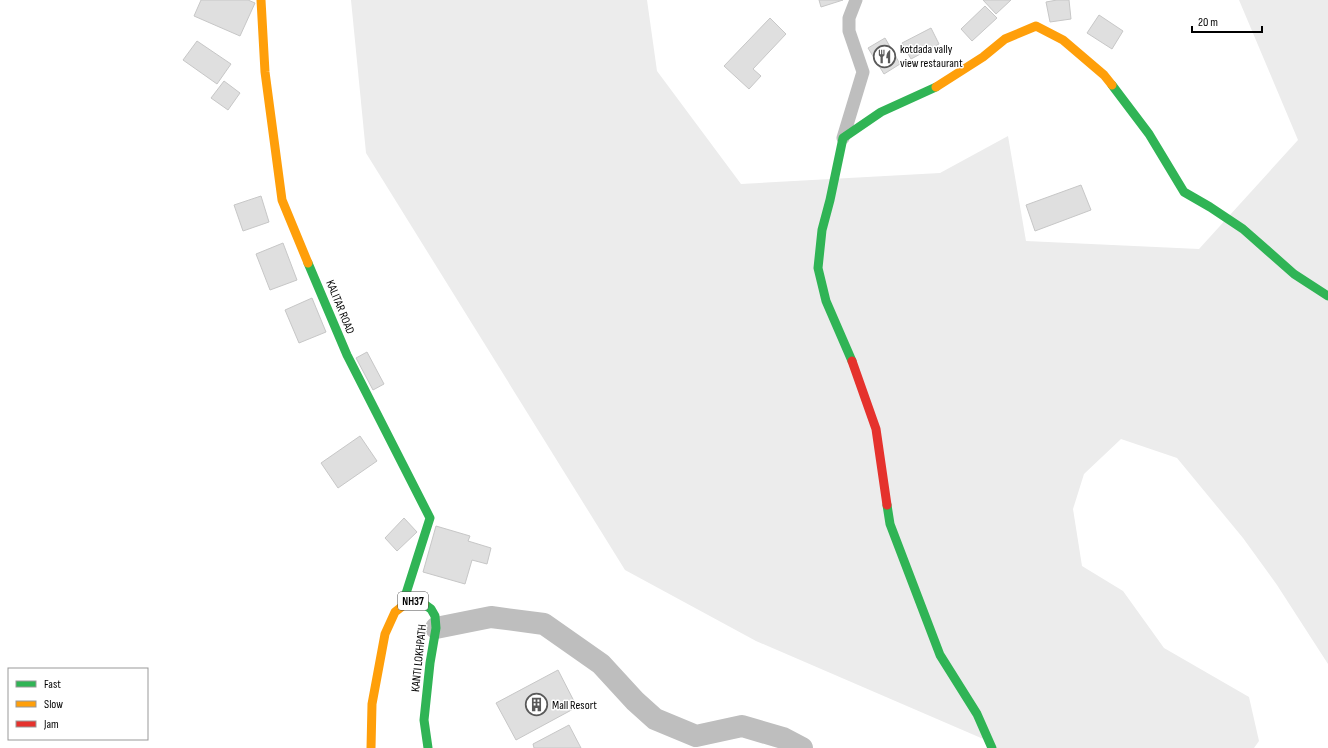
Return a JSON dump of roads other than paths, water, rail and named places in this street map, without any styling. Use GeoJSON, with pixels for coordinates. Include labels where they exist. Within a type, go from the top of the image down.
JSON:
{"type":"FeatureCollection","features":[{"type":"Feature","properties":{"kind":"street","name":"KALITAR ROAD"},"geometry":{"type":"LineString","coordinates":[[261,0],[265,72],[282,200],[346,355],[430,518],[402,606]]}},
{"type":"Feature","properties":{"kind":"street"},"geometry":{"type":"LineString","coordinates":[[992,748],[978,714],[940,655],[890,524],[876,429],[855,369],[826,301],[818,268],[822,230],[830,200],[842,138],[881,112],[940,86],[983,57],[1005,39],[1036,26],[1063,40],[1104,75],[1149,134],[1184,192],[1243,228],[1294,274],[1328,296]]}},
{"type":"Feature","properties":{"kind":"street","name":"KANTI LOKHPATH"},"geometry":{"type":"LineString","coordinates":[[402,606],[409,601],[419,600],[426,604],[435,616],[436,628],[430,663],[424,720],[428,748]]}},
{"type":"Feature","properties":{"kind":"street","name":"NH37"},"geometry":{"type":"LineString","coordinates":[[371,748],[372,704],[384,634],[396,612],[402,606]]}},
{"type":"Feature","properties":{"kind":"street"},"geometry":{"type":"LineString","coordinates":[[436,628],[491,617],[544,624],[602,664],[634,702],[655,720],[696,736],[742,726],[783,738],[802,748]]}},
{"type":"Feature","properties":{"kind":"lane"},"geometry":{"type":"LineString","coordinates":[[842,138],[863,72],[849,31],[849,18],[856,0]]}},
{"type":"Feature","properties":{"kind":"place","name":"kotdada vally view restaurant"},"geometry":{"type":"Point","coordinates":[884,56]}},
{"type":"Feature","properties":{"kind":"place","name":"Mall Resort"},"geometry":{"type":"Point","coordinates":[537,705]}}]}
